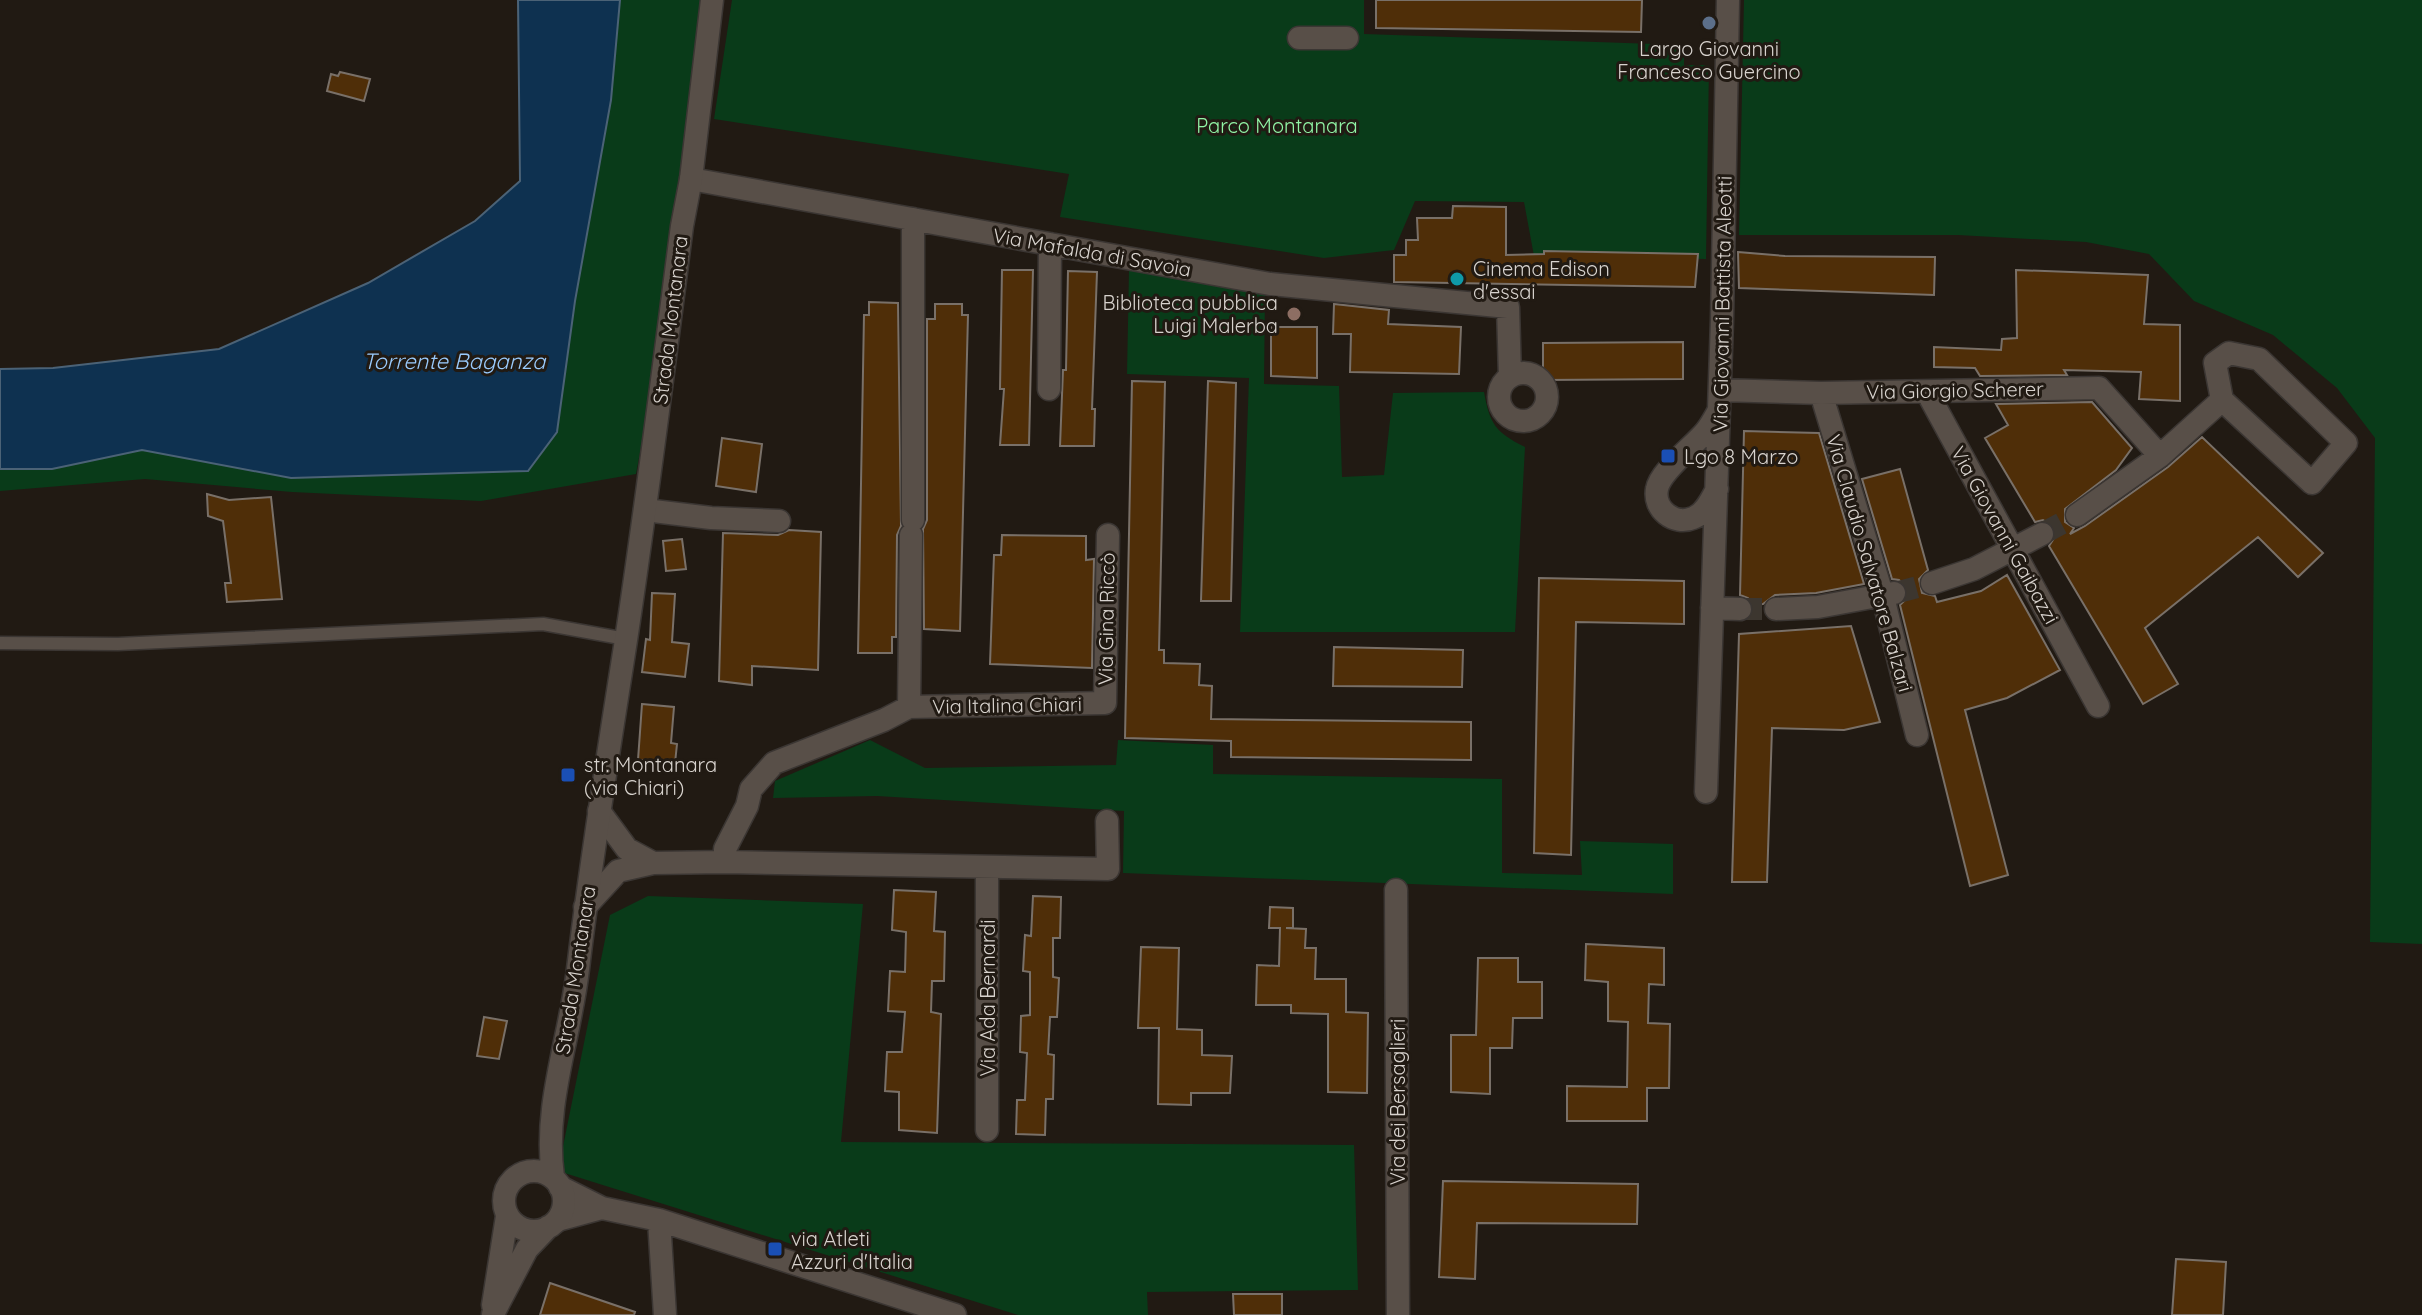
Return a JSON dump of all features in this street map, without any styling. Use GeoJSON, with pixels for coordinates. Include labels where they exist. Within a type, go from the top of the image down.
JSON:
{"type":"FeatureCollection","features":[{"type":"Feature","properties":{"kind":"street","name":"Strada Montanara"},"geometry":{"type":"LineString","coordinates":[[557,1182],[550,1153],[551,1110],[577,979],[691,179],[712,0]]}},
{"type":"Feature","properties":{"kind":"street","name":"Via Giovanni Battista Aleotti"},"geometry":{"type":"LineString","coordinates":[[1706,792],[1720,400],[1728,0]]}},
{"type":"Feature","properties":{"kind":"street"},"geometry":{"type":"LineString","coordinates":[[1299,38],[1347,38]]}},
{"type":"Feature","properties":{"kind":"street","name":"Via Mafalda di Savoia"},"geometry":{"type":"LineString","coordinates":[[691,179],[1270,284],[1508,307],[1510,377]]}},
{"type":"Feature","properties":{"kind":"street","name":"Via Italina Chiari"},"geometry":{"type":"LineString","coordinates":[[909,707],[913,219]]}},
{"type":"Feature","properties":{"kind":"street"},"geometry":{"type":"LineString","coordinates":[[1049,389],[1050,244]]}},
{"type":"Feature","properties":{"kind":"street"},"geometry":{"type":"LineString","coordinates":[[2229,353],[2259,359],[2346,443],[2312,483],[2222,400],[2215,363],[2229,353]]}},
{"type":"Feature","properties":{"kind":"street","name":"Via Giorgio Scherer"},"geometry":{"type":"LineString","coordinates":[[1720,400],[1821,393],[2099,388],[2160,456]]}},
{"type":"Feature","properties":{"kind":"street","name":"Via Giovanni Gaibazzi"},"geometry":{"type":"LineString","coordinates":[[1927,392],[2098,706]]}},
{"type":"Feature","properties":{"kind":"street","name":"Via Claudio Salvatore Balzari"},"geometry":{"type":"LineString","coordinates":[[1821,393],[1889,595],[1917,735]]}},
{"type":"Feature","properties":{"kind":"street"},"geometry":{"type":"LineString","coordinates":[[1717,488],[1704,510],[1692,519],[1677,520],[1665,514],[1659,506],[1657,486],[1708,429],[1720,400]]}},
{"type":"Feature","properties":{"kind":"street"},"geometry":{"type":"LineString","coordinates":[[2077,515],[2160,456],[2222,400]]}},
{"type":"Feature","properties":{"kind":"street"},"geometry":{"type":"LineString","coordinates":[[645,510],[711,518],[779,521]]}},
{"type":"Feature","properties":{"kind":"street"},"geometry":{"type":"LineString","coordinates":[[1932,583],[1974,569],[2042,534]]}},
{"type":"Feature","properties":{"kind":"street","name":"Via Gina Riccò"},"geometry":{"type":"LineString","coordinates":[[1105,703],[1108,535]]}},
{"type":"Feature","properties":{"kind":"street"},"geometry":{"type":"LineString","coordinates":[[1776,609],[1818,607],[1889,595]]}},
{"type":"Feature","properties":{"kind":"street"},"geometry":{"type":"LineString","coordinates":[[1712,608],[1740,609]]}},
{"type":"Feature","properties":{"kind":"street","name":"Via Italina Chiari"},"geometry":{"type":"LineString","coordinates":[[725,862],[725,849],[747,806],[751,789],[774,763],[884,720],[909,707],[1105,703]]}},
{"type":"Feature","properties":{"kind":"street"},"geometry":{"type":"LineString","coordinates":[[599,811],[627,849],[653,863]]}},
{"type":"Feature","properties":{"kind":"street"},"geometry":{"type":"LineString","coordinates":[[585,907],[618,871],[653,863],[1108,869],[1107,821]]}},
{"type":"Feature","properties":{"kind":"street"},"geometry":{"type":"LineString","coordinates":[[593,856],[627,849]]}},
{"type":"Feature","properties":{"kind":"street"},"geometry":{"type":"LineString","coordinates":[[593,856],[618,871]]}},
{"type":"Feature","properties":{"kind":"street","name":"Via Ada Bernardi"},"geometry":{"type":"LineString","coordinates":[[987,867],[987,1130]]}},
{"type":"Feature","properties":{"kind":"street","name":"Via dei Bersaglieri"},"geometry":{"type":"LineString","coordinates":[[1396,890],[1398,1315]]}},
{"type":"Feature","properties":{"kind":"street","name":"Strada Montanara"},"geometry":{"type":"LineString","coordinates":[[523,1172],[551,1110]]}},
{"type":"Feature","properties":{"kind":"street"},"geometry":{"type":"LineString","coordinates":[[492,1314],[493,1291],[507,1216],[504,1195],[510,1182],[523,1172],[539,1172],[602,1208],[659,1220],[915,1308],[955,1315]]}},
{"type":"Feature","properties":{"kind":"street"},"geometry":{"type":"LineString","coordinates":[[492,1314],[527,1249],[553,1224],[563,1208],[557,1182]]}},
{"type":"Feature","properties":{"kind":"street"},"geometry":{"type":"LineString","coordinates":[[507,1216],[520,1228],[532,1231],[602,1208]]}},
{"type":"Feature","properties":{"kind":"street"},"geometry":{"type":"LineString","coordinates":[[659,1220],[665,1315]]}},
{"type":"Feature","properties":{"kind":"lane"},"geometry":{"type":"LineString","coordinates":[[0,643],[118,644],[543,624],[626,639]]}},
{"type":"Feature","properties":{"kind":"green space"},"geometry":{"type":"Polygon","coordinates":[[[620,0],[724,0],[636,474],[481,501],[292,492],[145,479],[0,491],[0,469],[52,469],[142,450],[291,478],[557,432],[575,301],[611,100],[620,0]]]}},
{"type":"Feature","properties":{"kind":"green space","name":"Parco Montanara"},"geometry":{"type":"Polygon","coordinates":[[[732,0],[1364,0],[1364,34],[1684,45],[1684,65],[1709,65],[1706,259],[1534,256],[1524,202],[1415,201],[1394,250],[1324,258],[1060,217],[1069,174],[714,119],[732,0]]]}},
{"type":"Feature","properties":{"kind":"green space"},"geometry":{"type":"Polygon","coordinates":[[[1744,0],[2422,0],[2422,944],[2370,942],[2375,438],[2337,388],[2273,335],[2194,301],[2149,254],[2086,242],[1958,235],[1739,235],[1744,0]]]}},
{"type":"Feature","properties":{"kind":"green space"},"geometry":{"type":"Polygon","coordinates":[[[1129,270],[1265,292],[1264,384],[1339,386],[1342,477],[1384,475],[1393,393],[1484,392],[1496,426],[1507,437],[1525,447],[1515,632],[1240,632],[1249,378],[1127,374],[1129,270]]]}},
{"type":"Feature","properties":{"kind":"green space"},"geometry":{"type":"Polygon","coordinates":[[[870,740],[925,768],[1116,765],[1118,740],[1213,745],[1213,774],[1502,779],[1502,873],[1582,875],[1580,841],[1673,844],[1673,894],[1123,873],[1124,811],[877,796],[773,798],[775,781],[870,740]]]}},
{"type":"Feature","properties":{"kind":"green space"},"geometry":{"type":"Polygon","coordinates":[[[648,896],[863,904],[841,1142],[1354,1145],[1358,1290],[1147,1292],[1148,1315],[1018,1315],[558,1171],[610,915],[648,896]]]}},
{"type":"Feature","properties":{"kind":"water","name":"Torrente Baganza"},"geometry":{"type":"Polygon","coordinates":[[[518,0],[620,0],[611,100],[575,301],[557,432],[528,471],[291,478],[142,450],[52,469],[0,469],[0,369],[53,368],[219,349],[368,283],[475,221],[520,181],[518,0]]]}},
{"type":"Feature","properties":{"kind":"building"},"geometry":{"type":"Polygon","coordinates":[[[1376,0],[1642,0],[1641,32],[1376,28],[1376,0]]]}},
{"type":"Feature","properties":{"kind":"building"},"geometry":{"type":"Polygon","coordinates":[[[340,72],[370,79],[364,101],[327,91],[331,74],[338,76],[340,72]]]}},
{"type":"Feature","properties":{"kind":"building"},"geometry":{"type":"Polygon","coordinates":[[[1453,206],[1506,207],[1506,255],[1544,254],[1544,251],[1698,254],[1695,287],[1394,282],[1394,255],[1406,255],[1406,240],[1418,240],[1417,218],[1452,218],[1453,206]]]}},
{"type":"Feature","properties":{"kind":"building"},"geometry":{"type":"Polygon","coordinates":[[[1738,252],[1785,256],[1935,257],[1934,295],[1739,288],[1738,252]]]}},
{"type":"Feature","properties":{"kind":"building"},"geometry":{"type":"Polygon","coordinates":[[[1002,270],[1033,270],[1029,445],[1000,445],[1004,389],[1000,389],[1002,270]]]}},
{"type":"Feature","properties":{"kind":"building"},"geometry":{"type":"Polygon","coordinates":[[[2016,270],[2148,275],[2144,324],[2180,325],[2180,401],[2139,399],[2141,372],[2064,370],[2067,375],[1980,376],[1975,368],[1934,367],[1934,347],[2001,350],[2002,339],[2017,338],[2016,270]]]}},
{"type":"Feature","properties":{"kind":"building"},"geometry":{"type":"Polygon","coordinates":[[[1068,271],[1097,272],[1092,409],[1095,409],[1094,446],[1060,446],[1063,370],[1066,370],[1068,271]]]}},
{"type":"Feature","properties":{"kind":"building"},"geometry":{"type":"Polygon","coordinates":[[[869,302],[898,303],[901,526],[897,535],[896,637],[892,637],[892,653],[858,653],[864,315],[869,315],[869,302]]]}},
{"type":"Feature","properties":{"kind":"building"},"geometry":{"type":"Polygon","coordinates":[[[935,304],[962,304],[962,315],[968,315],[960,631],[924,629],[927,319],[935,319],[935,304]]]}},
{"type":"Feature","properties":{"kind":"building"},"geometry":{"type":"Polygon","coordinates":[[[1334,304],[1389,310],[1388,324],[1461,327],[1459,374],[1350,372],[1351,334],[1333,334],[1334,304]]]}},
{"type":"Feature","properties":{"kind":"building"},"geometry":{"type":"Polygon","coordinates":[[[1271,327],[1317,327],[1317,378],[1271,376],[1271,327]]]}},
{"type":"Feature","properties":{"kind":"building"},"geometry":{"type":"Polygon","coordinates":[[[1683,342],[1683,379],[1543,380],[1543,343],[1683,342]]]}},
{"type":"Feature","properties":{"kind":"building"},"geometry":{"type":"Polygon","coordinates":[[[1132,381],[1165,382],[1159,650],[1164,650],[1164,663],[1200,664],[1199,685],[1212,686],[1211,719],[1471,722],[1471,760],[1231,757],[1231,741],[1125,738],[1132,381]]]}},
{"type":"Feature","properties":{"kind":"building"},"geometry":{"type":"Polygon","coordinates":[[[1208,381],[1236,383],[1231,601],[1201,601],[1208,381]]]}},
{"type":"Feature","properties":{"kind":"building"},"geometry":{"type":"Polygon","coordinates":[[[2092,402],[2132,448],[2116,470],[2065,509],[2065,522],[2074,528],[2070,534],[2168,467],[2202,437],[2323,553],[2298,577],[2258,537],[2145,628],[2178,684],[2143,704],[2049,546],[2056,535],[2054,527],[2043,520],[2035,522],[1985,438],[2008,425],[1996,404],[2092,402]]]}},
{"type":"Feature","properties":{"kind":"building"},"geometry":{"type":"Polygon","coordinates":[[[1744,431],[1819,433],[1864,584],[1816,593],[1775,595],[1763,604],[1753,605],[1748,598],[1740,595],[1744,431]]]}},
{"type":"Feature","properties":{"kind":"building"},"geometry":{"type":"Polygon","coordinates":[[[722,438],[762,444],[756,492],[716,486],[722,438]]]}},
{"type":"Feature","properties":{"kind":"building"},"geometry":{"type":"Polygon","coordinates":[[[1900,469],[1928,570],[1919,579],[1922,593],[1935,596],[1937,602],[1981,591],[2007,575],[2060,670],[2007,698],[1965,710],[2008,875],[1970,886],[1900,605],[1907,598],[1908,590],[1899,580],[1892,579],[1862,479],[1900,469]]]}},
{"type":"Feature","properties":{"kind":"building"},"geometry":{"type":"Polygon","coordinates":[[[207,494],[229,500],[271,497],[282,599],[227,602],[225,583],[231,583],[223,521],[208,516],[207,494]]]}},
{"type":"Feature","properties":{"kind":"building"},"geometry":{"type":"Polygon","coordinates":[[[789,530],[821,532],[818,670],[752,666],[752,685],[719,681],[723,533],[778,535],[789,530]]]}},
{"type":"Feature","properties":{"kind":"building"},"geometry":{"type":"Polygon","coordinates":[[[1002,535],[1086,536],[1086,560],[1094,559],[1092,668],[990,664],[994,555],[1001,555],[1002,535]]]}},
{"type":"Feature","properties":{"kind":"building"},"geometry":{"type":"Polygon","coordinates":[[[682,539],[686,569],[666,571],[663,541],[682,539]]]}},
{"type":"Feature","properties":{"kind":"building"},"geometry":{"type":"Polygon","coordinates":[[[1539,578],[1684,581],[1684,624],[1576,622],[1571,855],[1534,853],[1539,578]]]}},
{"type":"Feature","properties":{"kind":"building"},"geometry":{"type":"Polygon","coordinates":[[[652,593],[675,594],[672,642],[689,644],[685,677],[642,672],[646,639],[650,640],[652,593]]]}},
{"type":"Feature","properties":{"kind":"building"},"geometry":{"type":"Polygon","coordinates":[[[1851,626],[1880,722],[1844,730],[1772,728],[1767,882],[1732,882],[1739,634],[1851,626]]]}},
{"type":"Feature","properties":{"kind":"building"},"geometry":{"type":"Polygon","coordinates":[[[1334,647],[1463,650],[1462,687],[1333,686],[1334,647]]]}},
{"type":"Feature","properties":{"kind":"building"},"geometry":{"type":"Polygon","coordinates":[[[642,704],[674,707],[671,743],[677,744],[675,763],[638,760],[642,704]]]}},
{"type":"Feature","properties":{"kind":"building"},"geometry":{"type":"Polygon","coordinates":[[[894,890],[936,892],[934,931],[945,932],[944,981],[932,981],[931,1012],[941,1014],[937,1133],[899,1130],[899,1092],[885,1091],[887,1052],[902,1052],[905,1012],[888,1011],[890,971],[905,972],[906,932],[892,930],[894,890]]]}},
{"type":"Feature","properties":{"kind":"building"},"geometry":{"type":"Polygon","coordinates":[[[1033,896],[1061,897],[1060,938],[1053,938],[1053,977],[1059,978],[1057,1017],[1050,1017],[1048,1054],[1054,1055],[1053,1099],[1046,1099],[1045,1135],[1016,1134],[1017,1100],[1025,1100],[1027,1053],[1020,1052],[1021,1016],[1030,1015],[1030,972],[1023,971],[1025,935],[1031,936],[1033,896]]]}},
{"type":"Feature","properties":{"kind":"building"},"geometry":{"type":"Polygon","coordinates":[[[1270,907],[1293,908],[1293,928],[1286,928],[1306,929],[1305,948],[1316,948],[1315,979],[1346,979],[1346,1012],[1368,1013],[1367,1093],[1328,1092],[1328,1014],[1291,1013],[1291,1005],[1256,1005],[1257,965],[1279,966],[1280,928],[1269,928],[1270,907]]]}},
{"type":"Feature","properties":{"kind":"building"},"geometry":{"type":"Polygon","coordinates":[[[1586,944],[1664,948],[1664,985],[1649,984],[1648,1023],[1670,1024],[1669,1088],[1647,1088],[1647,1121],[1567,1121],[1567,1086],[1627,1087],[1628,1022],[1608,1021],[1608,982],[1585,980],[1586,944]]]}},
{"type":"Feature","properties":{"kind":"building"},"geometry":{"type":"Polygon","coordinates":[[[1141,947],[1179,948],[1177,1029],[1202,1030],[1202,1055],[1232,1056],[1230,1093],[1191,1093],[1191,1105],[1158,1104],[1159,1028],[1138,1028],[1141,947]]]}},
{"type":"Feature","properties":{"kind":"building"},"geometry":{"type":"Polygon","coordinates":[[[1478,958],[1518,958],[1518,982],[1542,982],[1542,1018],[1513,1018],[1512,1048],[1490,1048],[1490,1094],[1451,1092],[1451,1035],[1476,1035],[1478,958]]]}},
{"type":"Feature","properties":{"kind":"building"},"geometry":{"type":"Polygon","coordinates":[[[484,1017],[507,1021],[499,1059],[477,1056],[484,1017]]]}},
{"type":"Feature","properties":{"kind":"building"},"geometry":{"type":"Polygon","coordinates":[[[1443,1181],[1638,1184],[1637,1224],[1477,1223],[1475,1279],[1439,1277],[1443,1181]]]}},
{"type":"Feature","properties":{"kind":"building"},"geometry":{"type":"Polygon","coordinates":[[[2176,1259],[2226,1262],[2223,1315],[2172,1315],[2176,1259]]]}},
{"type":"Feature","properties":{"kind":"building"},"geometry":{"type":"Polygon","coordinates":[[[550,1283],[635,1312],[634,1315],[540,1315],[550,1283]]]}},
{"type":"Feature","properties":{"kind":"building"},"geometry":{"type":"Polygon","coordinates":[[[1233,1294],[1282,1294],[1282,1315],[1234,1315],[1233,1294]]]}},
{"type":"Feature","properties":{"kind":"tunnel"},"geometry":{"type":"LineString","coordinates":[[2042,534],[2077,515]]}},
{"type":"Feature","properties":{"kind":"tunnel"},"geometry":{"type":"LineString","coordinates":[[1895,593],[1932,583]]}},
{"type":"Feature","properties":{"kind":"tunnel"},"geometry":{"type":"LineString","coordinates":[[1740,609],[1776,609]]}},
{"type":"Feature","properties":{"kind":"place","name":"Largo Giovanni Francesco Guercino"},"geometry":{"type":"Point","coordinates":[1709,23]}},
{"type":"Feature","properties":{"kind":"place","name":"Cinema Edison d'essai"},"geometry":{"type":"Point","coordinates":[1457,279]}},
{"type":"Feature","properties":{"kind":"place","name":"Biblioteca pubblica Luigi Malerba"},"geometry":{"type":"Point","coordinates":[1294,314]}},
{"type":"Feature","properties":{"kind":"place","name":"Lgo 8 Marzo"},"geometry":{"type":"Point","coordinates":[1668,456]}},
{"type":"Feature","properties":{"kind":"place","name":"str. Montanara (via Chiari)"},"geometry":{"type":"Point","coordinates":[568,775]}},
{"type":"Feature","properties":{"kind":"place","name":"via Atleti Azzuri d'Italia"},"geometry":{"type":"Point","coordinates":[775,1249]}}]}
